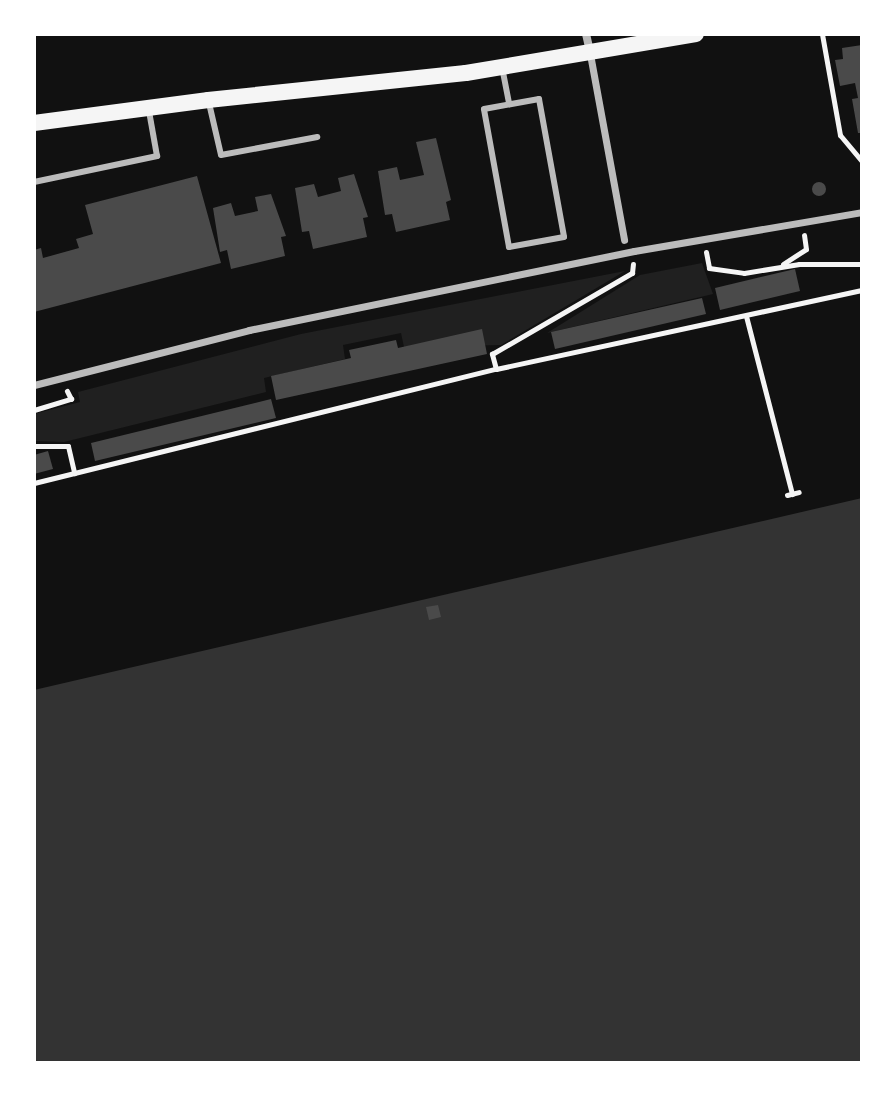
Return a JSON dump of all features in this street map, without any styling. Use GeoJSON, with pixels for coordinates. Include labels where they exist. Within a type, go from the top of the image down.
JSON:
{"type":"FeatureCollection","features":[{"type":"Feature","properties":{"kind":"main road"},"geometry":{"type":"LineString","coordinates":[[34,123],[502,67],[696,34]]}},
{"type":"Feature","properties":{"kind":"street"},"geometry":{"type":"LineString","coordinates":[[586,34],[624,240]]}},
{"type":"Feature","properties":{"kind":"street"},"geometry":{"type":"LineString","coordinates":[[34,385],[249,330],[703,239],[862,212]]}},
{"type":"Feature","properties":{"kind":"lane"},"geometry":{"type":"LineString","coordinates":[[502,67],[509,104]]}},
{"type":"Feature","properties":{"kind":"lane"},"geometry":{"type":"LineString","coordinates":[[539,99],[564,237],[509,247],[484,109],[509,104],[539,99]]}},
{"type":"Feature","properties":{"kind":"lane"},"geometry":{"type":"LineString","coordinates":[[208,100],[221,155],[317,137]]}},
{"type":"Feature","properties":{"kind":"lane"},"geometry":{"type":"LineString","coordinates":[[34,182],[157,156],[149,108]]}},
{"type":"Feature","properties":{"kind":"path"},"geometry":{"type":"LineString","coordinates":[[822,34],[840,135],[862,161]]}},
{"type":"Feature","properties":{"kind":"path"},"geometry":{"type":"LineString","coordinates":[[780,266],[806,249],[802,222]]}},
{"type":"Feature","properties":{"kind":"path"},"geometry":{"type":"LineString","coordinates":[[703,239],[709,268],[744,273],[780,266],[862,264]]}},
{"type":"Feature","properties":{"kind":"path"},"geometry":{"type":"LineString","coordinates":[[496,369],[492,354],[632,273]]}},
{"type":"Feature","properties":{"kind":"path"},"geometry":{"type":"LineString","coordinates":[[34,483],[496,369],[862,290]]}},
{"type":"Feature","properties":{"kind":"path"},"geometry":{"type":"LineString","coordinates":[[746,316],[793,494]]}},
{"type":"Feature","properties":{"kind":"path"},"geometry":{"type":"LineString","coordinates":[[34,446],[68,446],[74,473]]}},
{"type":"Feature","properties":{"kind":"shaded area"},"geometry":{"type":"Polygon","coordinates":[[[702,263],[713,294],[547,333],[640,275],[702,263]]]}},
{"type":"Feature","properties":{"kind":"shaded area"},"geometry":{"type":"Polygon","coordinates":[[[625,271],[501,345],[404,347],[401,333],[343,345],[345,359],[264,378],[266,392],[64,442],[34,441],[34,414],[80,402],[78,392],[301,334],[625,271]]]}},
{"type":"Feature","properties":{"kind":"shaded area"},"geometry":{"type":"Polygon","coordinates":[[[862,498],[862,1063],[34,1063],[34,690],[862,498]]]}},
{"type":"Feature","properties":{"kind":"building"},"geometry":{"type":"Polygon","coordinates":[[[862,45],[862,133],[858,133],[852,99],[858,98],[855,83],[840,86],[835,60],[843,59],[842,48],[862,45]]]}},
{"type":"Feature","properties":{"kind":"building"},"geometry":{"type":"Polygon","coordinates":[[[436,138],[451,200],[446,202],[450,220],[396,232],[392,214],[385,215],[378,171],[397,167],[400,180],[424,175],[416,142],[436,138]]]}},
{"type":"Feature","properties":{"kind":"building"},"geometry":{"type":"Polygon","coordinates":[[[354,174],[368,217],[363,218],[367,237],[313,249],[309,231],[302,232],[295,188],[314,184],[318,197],[341,191],[338,178],[354,174]]]}},
{"type":"Feature","properties":{"kind":"building"},"geometry":{"type":"Polygon","coordinates":[[[197,176],[221,263],[34,312],[34,250],[41,248],[43,258],[79,248],[76,239],[93,234],[85,205],[197,176]]]}},
{"type":"Feature","properties":{"kind":"building"},"geometry":{"type":"Polygon","coordinates":[[[819,182],[826,189],[819,196],[812,189],[819,182]]]}},
{"type":"Feature","properties":{"kind":"building"},"geometry":{"type":"Polygon","coordinates":[[[271,194],[286,236],[281,237],[285,256],[231,269],[227,250],[220,252],[213,208],[231,203],[235,216],[258,211],[255,197],[271,194]]]}},
{"type":"Feature","properties":{"kind":"building"},"geometry":{"type":"Polygon","coordinates":[[[795,269],[800,291],[720,310],[715,288],[795,269]]]}},
{"type":"Feature","properties":{"kind":"building"},"geometry":{"type":"Polygon","coordinates":[[[702,298],[706,314],[555,349],[551,332],[702,298]]]}},
{"type":"Feature","properties":{"kind":"building"},"geometry":{"type":"Polygon","coordinates":[[[482,329],[487,354],[276,400],[271,376],[351,358],[349,350],[396,340],[398,348],[482,329]]]}},
{"type":"Feature","properties":{"kind":"building"},"geometry":{"type":"Polygon","coordinates":[[[271,399],[276,418],[95,461],[91,443],[271,399]]]}},
{"type":"Feature","properties":{"kind":"building"},"geometry":{"type":"Polygon","coordinates":[[[48,451],[53,469],[34,474],[34,455],[48,451]]]}},
{"type":"Feature","properties":{"kind":"building"},"geometry":{"type":"Polygon","coordinates":[[[438,605],[441,617],[429,620],[426,607],[438,605]]]}}]}
